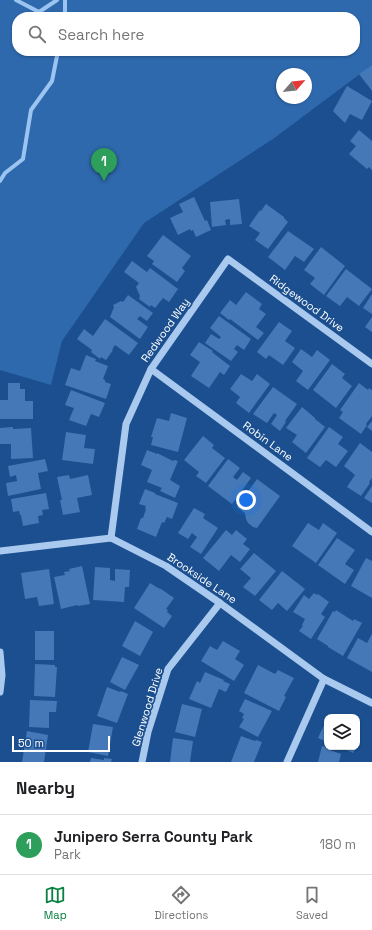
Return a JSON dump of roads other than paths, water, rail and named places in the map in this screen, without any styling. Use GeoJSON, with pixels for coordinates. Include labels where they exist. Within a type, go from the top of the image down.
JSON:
{"type":"FeatureCollection","features":[{"type":"Feature","properties":{"kind":"street","name":"Ridgewood Drive"},"geometry":{"type":"LineString","coordinates":[[228,259],[372,364]]}},
{"type":"Feature","properties":{"kind":"street","name":"Redwood Way"},"geometry":{"type":"LineString","coordinates":[[111,538],[126,424],[151,369],[228,259]]}},
{"type":"Feature","properties":{"kind":"street","name":"Robin Lane"},"geometry":{"type":"LineString","coordinates":[[151,369],[372,532]]}},
{"type":"Feature","properties":{"kind":"street"},"geometry":{"type":"LineString","coordinates":[[0,551],[111,538]]}},
{"type":"Feature","properties":{"kind":"street","name":"Brookside Lane"},"geometry":{"type":"LineString","coordinates":[[111,538],[166,566],[220,603],[324,679],[372,703]]}},
{"type":"Feature","properties":{"kind":"street","name":"Glenwood Drive"},"geometry":{"type":"LineString","coordinates":[[142,762],[148,732],[168,669],[220,603]]}},
{"type":"Feature","properties":{"kind":"street"},"geometry":{"type":"LineString","coordinates":[[0,652],[2,675],[0,692]]}},
{"type":"Feature","properties":{"kind":"street"},"geometry":{"type":"LineString","coordinates":[[287,762],[324,679]]}},
{"type":"Feature","properties":{"kind":"waterway"},"geometry":{"type":"LineString","coordinates":[[16,0],[39,12],[57,0]]}},
{"type":"Feature","properties":{"kind":"waterway"},"geometry":{"type":"LineString","coordinates":[[65,0],[65,12]]}},
{"type":"Feature","properties":{"kind":"waterway"},"geometry":{"type":"LineString","coordinates":[[0,181],[5,173],[23,159],[31,110],[52,81],[57,56]]}},
{"type":"Feature","properties":{"kind":"place","name":"Junipero Serra County Park"},"geometry":{"type":"Point","coordinates":[104,181]}}]}
